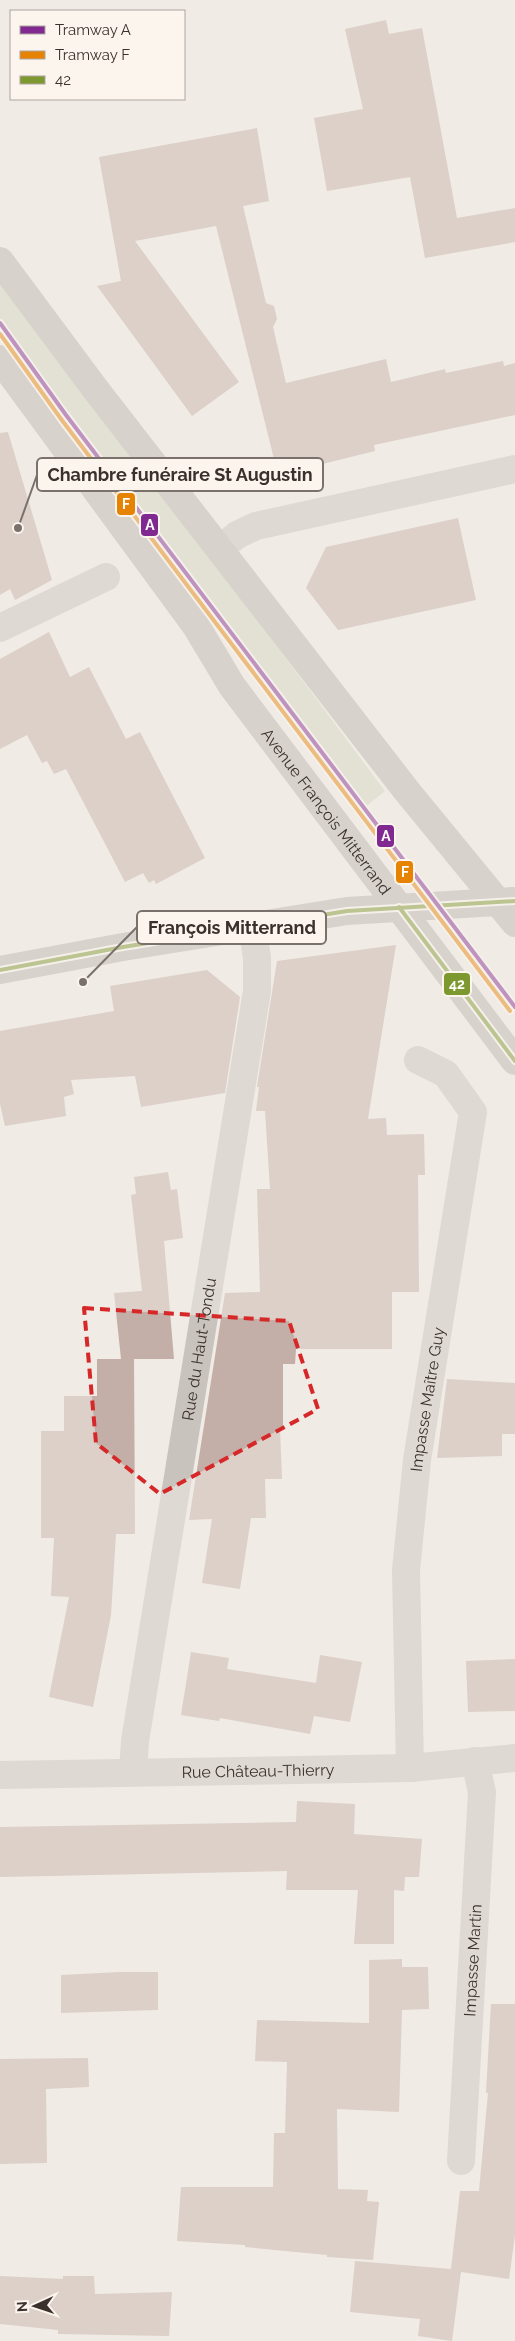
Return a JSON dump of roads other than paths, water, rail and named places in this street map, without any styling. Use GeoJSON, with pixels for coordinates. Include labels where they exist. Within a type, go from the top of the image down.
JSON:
{"type":"FeatureCollection","features":[{"type":"Feature","properties":{"kind":"main road"},"geometry":{"type":"LineString","coordinates":[[0,261],[96,390],[406,790],[510,909]]}},
{"type":"Feature","properties":{"kind":"main road","name":"Avenue François Mitterrand"},"geometry":{"type":"LineString","coordinates":[[0,359],[196,626],[232,686],[515,1061]]}},
{"type":"Feature","properties":{"kind":"main road"},"geometry":{"type":"LineString","coordinates":[[0,970],[123,947],[347,911],[399,907],[510,909]]}},
{"type":"Feature","properties":{"kind":"street"},"geometry":{"type":"LineString","coordinates":[[220,549],[237,535],[256,526],[515,469]]}},
{"type":"Feature","properties":{"kind":"street"},"geometry":{"type":"LineString","coordinates":[[0,628],[106,577]]}},
{"type":"Feature","properties":{"kind":"street","name":"Rue du Haut-Tondu"},"geometry":{"type":"LineString","coordinates":[[133,1772],[136,1731],[257,991],[257,958],[252,926]]}},
{"type":"Feature","properties":{"kind":"street","name":"Impasse Maître Guy"},"geometry":{"type":"LineString","coordinates":[[410,1768],[406,1561],[417,1460],[473,1112],[446,1074],[418,1060]]}},
{"type":"Feature","properties":{"kind":"street","name":"Rue Château-Thierry"},"geometry":{"type":"LineString","coordinates":[[0,1776],[410,1768],[515,1758]]}},
{"type":"Feature","properties":{"kind":"street","name":"Impasse Martin"},"geometry":{"type":"LineString","coordinates":[[461,2161],[482,1792],[475,1761]]}},
{"type":"Feature","properties":{"kind":"tram line","name":"A"},"geometry":{"type":"LineString","coordinates":[[0,323],[66,415],[515,1007]]}},
{"type":"Feature","properties":{"kind":"tram line","name":"F"},"geometry":{"type":"LineString","coordinates":[[0,334],[61,419],[510,1011]]}},
{"type":"Feature","properties":{"kind":"place","name":"Chambre funéraire St Augustin"},"geometry":{"type":"Point","coordinates":[18,528]}},
{"type":"Feature","properties":{"kind":"place","name":"François Mitterrand"},"geometry":{"type":"Point","coordinates":[83,982]}}]}
